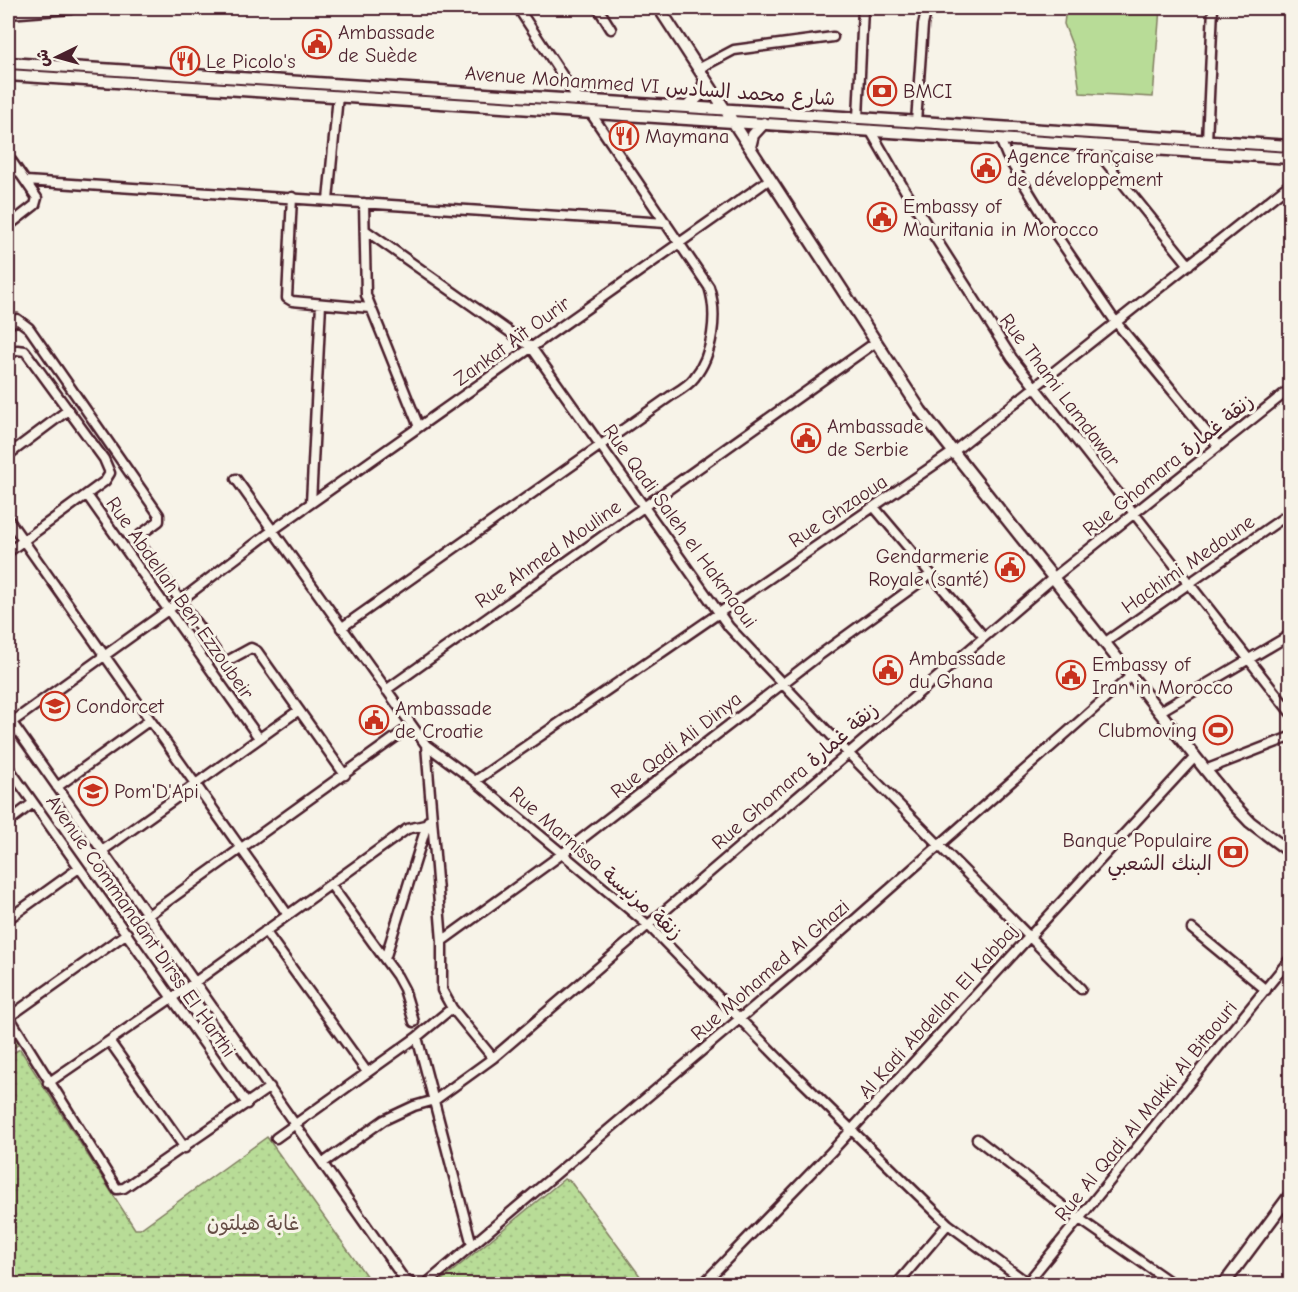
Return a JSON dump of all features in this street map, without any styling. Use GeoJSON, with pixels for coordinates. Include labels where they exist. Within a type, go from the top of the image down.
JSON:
{"type":"FeatureCollection","features":[{"type":"Feature","properties":{"kind":"main road"},"geometry":{"type":"LineString","coordinates":[[8,11],[31,8],[72,8]]}},
{"type":"Feature","properties":{"kind":"main road"},"geometry":{"type":"LineString","coordinates":[[659,8],[917,405],[1243,816],[1290,852]]}},
{"type":"Feature","properties":{"kind":"main road","name":"Avenue Mohammed VI شارع محمد السادس"},"geometry":{"type":"LineString","coordinates":[[8,63],[1290,146]]}},
{"type":"Feature","properties":{"kind":"main road","name":"Avenue Mohammed VI شارع محمد السادس"},"geometry":{"type":"LineString","coordinates":[[8,75],[1290,158]]}},
{"type":"Feature","properties":{"kind":"main road"},"geometry":{"type":"LineString","coordinates":[[688,106],[701,93],[705,81]]}},
{"type":"Feature","properties":{"kind":"main road"},"geometry":{"type":"LineString","coordinates":[[750,147],[753,135],[764,123]]}},
{"type":"Feature","properties":{"kind":"main road"},"geometry":{"type":"LineString","coordinates":[[1224,1284],[1290,1195]]}},
{"type":"Feature","properties":{"kind":"street"},"geometry":{"type":"LineString","coordinates":[[518,8],[578,99]]}},
{"type":"Feature","properties":{"kind":"street"},"geometry":{"type":"LineString","coordinates":[[598,8],[611,29]]}},
{"type":"Feature","properties":{"kind":"street"},"geometry":{"type":"LineString","coordinates":[[858,118],[863,8]]}},
{"type":"Feature","properties":{"kind":"street"},"geometry":{"type":"LineString","coordinates":[[916,122],[923,26],[927,8]]}},
{"type":"Feature","properties":{"kind":"street"},"geometry":{"type":"LineString","coordinates":[[1207,141],[1213,8]]}},
{"type":"Feature","properties":{"kind":"street"},"geometry":{"type":"LineString","coordinates":[[698,69],[734,50],[832,37]]}},
{"type":"Feature","properties":{"kind":"street"},"geometry":{"type":"LineString","coordinates":[[328,200],[338,96]]}},
{"type":"Feature","properties":{"kind":"street"},"geometry":{"type":"LineString","coordinates":[[341,628],[694,378],[707,351],[713,315],[712,295],[703,276],[590,112]]}},
{"type":"Feature","properties":{"kind":"street","name":"Rue Thami Lamdawar"},"geometry":{"type":"LineString","coordinates":[[870,130],[994,332],[1290,712]]}},
{"type":"Feature","properties":{"kind":"street"},"geometry":{"type":"LineString","coordinates":[[1000,139],[1007,156],[1048,223],[1115,321],[1218,446]]}},
{"type":"Feature","properties":{"kind":"street"},"geometry":{"type":"LineString","coordinates":[[1096,146],[1105,161],[1189,265]]}},
{"type":"Feature","properties":{"kind":"street"},"geometry":{"type":"LineString","coordinates":[[8,156],[37,195],[36,203],[8,226]]}},
{"type":"Feature","properties":{"kind":"street","name":"Zankat Aït Ourir"},"geometry":{"type":"LineString","coordinates":[[9,721],[168,610],[273,530],[770,179]]}},
{"type":"Feature","properties":{"kind":"street"},"geometry":{"type":"LineString","coordinates":[[26,181],[666,223]]}},
{"type":"Feature","properties":{"kind":"street","name":"Rue Ghzaoua"},"geometry":{"type":"LineString","coordinates":[[475,781],[953,452],[1290,184]]}},
{"type":"Feature","properties":{"kind":"street"},"geometry":{"type":"LineString","coordinates":[[292,197],[286,294],[292,301],[370,308]]}},
{"type":"Feature","properties":{"kind":"street"},"geometry":{"type":"LineString","coordinates":[[364,203],[364,278],[370,308],[419,427]]}},
{"type":"Feature","properties":{"kind":"street","name":"Rue Qadi Saleh el Hakmaoui"},"geometry":{"type":"LineString","coordinates":[[365,230],[531,347],[717,613],[848,753],[1081,989]]}},
{"type":"Feature","properties":{"kind":"street"},"geometry":{"type":"LineString","coordinates":[[311,503],[321,304]]}},
{"type":"Feature","properties":{"kind":"street","name":"Rue Abdellah Ben Ezzoubeir"},"geometry":{"type":"LineString","coordinates":[[8,325],[17,320],[24,321],[159,515],[159,521],[140,535],[139,542],[222,660],[228,661],[247,649],[254,649],[345,775]]}},
{"type":"Feature","properties":{"kind":"street","name":"Rue Ahmed Mouline"},"geometry":{"type":"LineString","coordinates":[[386,690],[876,342]]}},
{"type":"Feature","properties":{"kind":"street","name":"Rue Abdellah Ben Ezzoubeir"},"geometry":{"type":"LineString","coordinates":[[8,355],[17,350],[25,351],[109,467],[110,473],[105,481],[87,495],[259,738]]}},
{"type":"Feature","properties":{"kind":"street","name":"Rue Ghomara زنقة غمارة"},"geometry":{"type":"LineString","coordinates":[[323,1163],[384,1120],[414,1106],[435,1101],[493,1058],[1053,578],[1290,389]]}},
{"type":"Feature","properties":{"kind":"street"},"geometry":{"type":"LineString","coordinates":[[8,455],[68,410]]}},
{"type":"Feature","properties":{"kind":"street","name":"Rue Marnissa زنقة مرنيسة"},"geometry":{"type":"LineString","coordinates":[[236,479],[426,745],[475,781],[648,924],[851,1130],[948,1224],[1028,1284]]}},
{"type":"Feature","properties":{"kind":"street"},"geometry":{"type":"LineString","coordinates":[[8,552],[87,495]]}},
{"type":"Feature","properties":{"kind":"street"},"geometry":{"type":"LineString","coordinates":[[874,507],[931,574],[947,597],[984,637]]}},
{"type":"Feature","properties":{"kind":"street","name":"Hachimi Medoune"},"geometry":{"type":"LineString","coordinates":[[1104,643],[1290,513]]}},
{"type":"Feature","properties":{"kind":"street"},"geometry":{"type":"LineString","coordinates":[[8,519],[288,915]]}},
{"type":"Feature","properties":{"kind":"street","name":"Rue Qadi Ali Dinya"},"geometry":{"type":"LineString","coordinates":[[442,941],[562,854],[931,574]]}},
{"type":"Feature","properties":{"kind":"street"},"geometry":{"type":"LineString","coordinates":[[1159,712],[1290,635]]}},
{"type":"Feature","properties":{"kind":"street","name":"Rue Mohamed Al Ghazi"},"geometry":{"type":"LineString","coordinates":[[426,1284],[940,846],[1131,676]]}},
{"type":"Feature","properties":{"kind":"street"},"geometry":{"type":"LineString","coordinates":[[102,851],[299,710]]}},
{"type":"Feature","properties":{"kind":"street"},"geometry":{"type":"LineString","coordinates":[[57,788],[150,720]]}},
{"type":"Feature","properties":{"kind":"street"},"geometry":{"type":"LineString","coordinates":[[9,721],[404,1279],[413,1284]]}},
{"type":"Feature","properties":{"kind":"street"},"geometry":{"type":"LineString","coordinates":[[147,916],[411,726]]}},
{"type":"Feature","properties":{"kind":"street"},"geometry":{"type":"LineString","coordinates":[[1205,770],[1290,737]]}},
{"type":"Feature","properties":{"kind":"street"},"geometry":{"type":"LineString","coordinates":[[426,745],[442,941],[442,990],[452,1008],[493,1058]]}},
{"type":"Feature","properties":{"kind":"street","name":"Al Kadi Abdellah El Kabbaj"},"geometry":{"type":"LineString","coordinates":[[703,1284],[851,1130],[1028,935],[1195,757]]}},
{"type":"Feature","properties":{"kind":"street","name":"Avenue Commandant Dirss El Harthi"},"geometry":{"type":"LineString","coordinates":[[8,766],[247,1104]]}},
{"type":"Feature","properties":{"kind":"street"},"geometry":{"type":"LineString","coordinates":[[8,822],[33,803]]}},
{"type":"Feature","properties":{"kind":"street"},"geometry":{"type":"LineString","coordinates":[[385,959],[425,825],[431,816]]}},
{"type":"Feature","properties":{"kind":"street"},"geometry":{"type":"LineString","coordinates":[[48,1083],[195,982],[407,829],[425,825]]}},
{"type":"Feature","properties":{"kind":"street"},"geometry":{"type":"LineString","coordinates":[[8,919],[79,868]]}},
{"type":"Feature","properties":{"kind":"street"},"geometry":{"type":"LineString","coordinates":[[331,885],[404,989],[414,1023]]}},
{"type":"Feature","properties":{"kind":"street"},"geometry":{"type":"LineString","coordinates":[[1192,929],[1266,990]]}},
{"type":"Feature","properties":{"kind":"street"},"geometry":{"type":"LineString","coordinates":[[265,931],[366,1072]]}},
{"type":"Feature","properties":{"kind":"street"},"geometry":{"type":"LineString","coordinates":[[127,933],[8,1016],[114,1187],[121,1189],[185,1148],[270,1087]]}},
{"type":"Feature","properties":{"kind":"street","name":"Rue Al Qadi Al Makki Al Bitaouri"},"geometry":{"type":"LineString","coordinates":[[1028,1284],[1290,959]]}},
{"type":"Feature","properties":{"kind":"street"},"geometry":{"type":"LineString","coordinates":[[276,1138],[417,1037],[452,1008]]}},
{"type":"Feature","properties":{"kind":"street"},"geometry":{"type":"LineString","coordinates":[[417,1037],[472,1245]]}},
{"type":"Feature","properties":{"kind":"street"},"geometry":{"type":"LineString","coordinates":[[110,1042],[185,1148]]}},
{"type":"Feature","properties":{"kind":"street"},"geometry":{"type":"LineString","coordinates":[[976,1139],[1081,1220],[1173,1284]]}},
{"type":"Feature","properties":{"kind":"street"},"geometry":{"type":"LineString","coordinates":[[897,1284],[948,1224]]}},
{"type":"Feature","properties":{"kind":"green space"},"geometry":{"type":"Polygon","coordinates":[[[1066,8],[1160,8],[1153,97],[1080,93],[1074,50],[1064,24],[1066,8]]]}},
{"type":"Feature","properties":{"kind":"green space","name":"غابة هيلتون"},"geometry":{"type":"Polygon","coordinates":[[[8,1028],[18,1045],[9,1050],[11,1054],[20,1049],[135,1229],[140,1229],[267,1137],[372,1284],[8,1284],[8,1028]]]}},
{"type":"Feature","properties":{"kind":"green space"},"geometry":{"type":"Polygon","coordinates":[[[564,1179],[570,1181],[646,1284],[437,1284],[564,1179]]]}},
{"type":"Feature","properties":{"kind":"place","name":"Ambassade de Suède"},"geometry":{"type":"Point","coordinates":[317,44]}},
{"type":"Feature","properties":{"kind":"place","name":"Le Picolo's"},"geometry":{"type":"Point","coordinates":[185,61]}},
{"type":"Feature","properties":{"kind":"place","name":"BMCI"},"geometry":{"type":"Point","coordinates":[882,91]}},
{"type":"Feature","properties":{"kind":"place","name":"Maymana"},"geometry":{"type":"Point","coordinates":[624,136]}},
{"type":"Feature","properties":{"kind":"place","name":"Agence française de développement"},"geometry":{"type":"Point","coordinates":[986,168]}},
{"type":"Feature","properties":{"kind":"place","name":"Embassy of Mauritania in Morocco"},"geometry":{"type":"Point","coordinates":[882,217]}},
{"type":"Feature","properties":{"kind":"place","name":"Ambassade de Serbie"},"geometry":{"type":"Point","coordinates":[806,438]}},
{"type":"Feature","properties":{"kind":"place","name":"Gendarmerie Royale (santé)"},"geometry":{"type":"Point","coordinates":[1010,567]}},
{"type":"Feature","properties":{"kind":"place","name":"Ambassade du Ghana"},"geometry":{"type":"Point","coordinates":[888,670]}},
{"type":"Feature","properties":{"kind":"place","name":"Embassy of Iran in Morocco"},"geometry":{"type":"Point","coordinates":[1071,675]}},
{"type":"Feature","properties":{"kind":"place","name":"Condorcet"},"geometry":{"type":"Point","coordinates":[55,706]}},
{"type":"Feature","properties":{"kind":"place","name":"Ambassade de Croatie"},"geometry":{"type":"Point","coordinates":[374,720]}},
{"type":"Feature","properties":{"kind":"place","name":"Clubmoving"},"geometry":{"type":"Point","coordinates":[1218,730]}},
{"type":"Feature","properties":{"kind":"place","name":"Pom'D'Api"},"geometry":{"type":"Point","coordinates":[93,791]}},
{"type":"Feature","properties":{"kind":"place","name":"Banque Populaire البنك الشعبي"},"geometry":{"type":"Point","coordinates":[1233,852]}}]}
